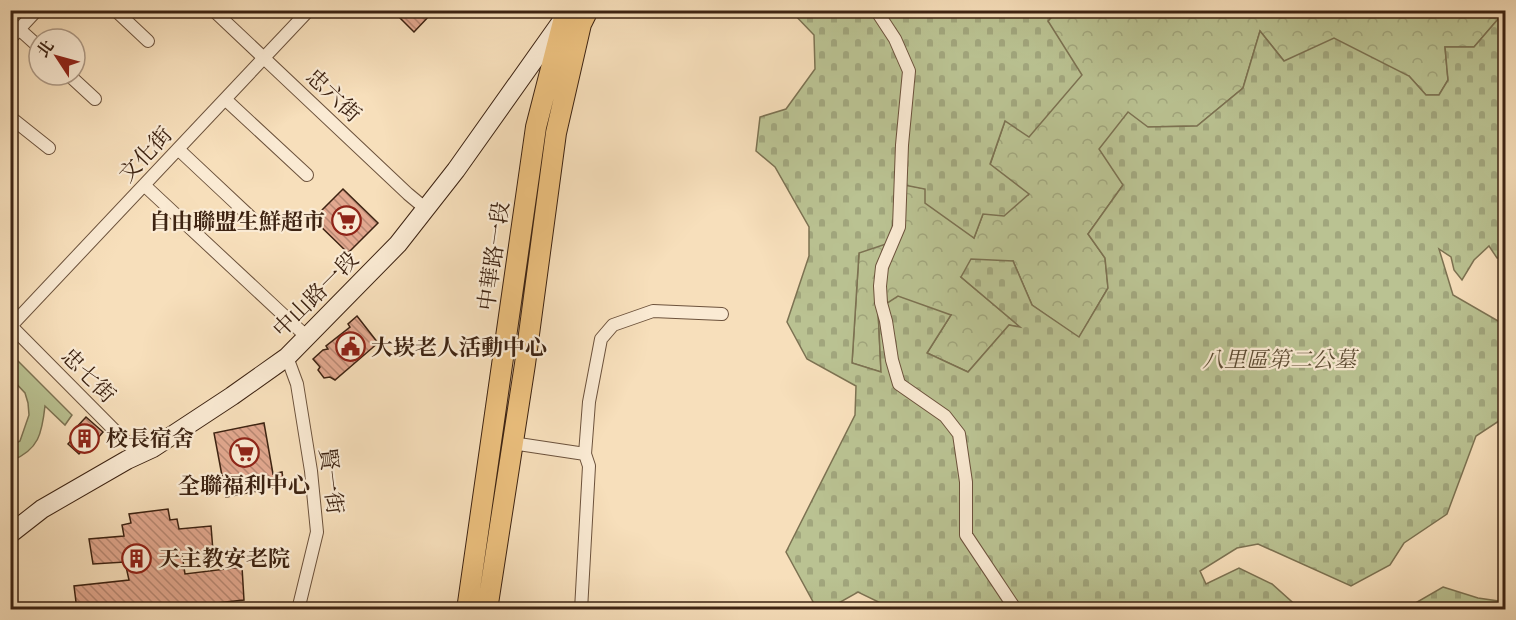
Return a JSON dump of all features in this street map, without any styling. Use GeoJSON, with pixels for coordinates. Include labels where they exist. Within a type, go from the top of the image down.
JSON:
{"type":"FeatureCollection","features":[{"type":"Feature","properties":{"kind":"main road","name":"中山路一段"},"geometry":{"type":"LineString","coordinates":[[10,534],[42,509],[138,454],[153,448],[287,357],[398,244],[501,108],[575,16]]}},
{"type":"Feature","properties":{"kind":"main road","name":"中華路一段"},"geometry":{"type":"LineString","coordinates":[[488,609],[525,364],[556,133],[575,16]]}},
{"type":"Feature","properties":{"kind":"main road","name":"中華路一段"},"geometry":{"type":"LineString","coordinates":[[467,609],[536,127],[575,16]]}},
{"type":"Feature","properties":{"kind":"street"},"geometry":{"type":"LineString","coordinates":[[10,39],[37,10]]}},
{"type":"Feature","properties":{"kind":"street"},"geometry":{"type":"LineString","coordinates":[[115,10],[148,41]]}},
{"type":"Feature","properties":{"kind":"street","name":"忠六街"},"geometry":{"type":"LineString","coordinates":[[213,10],[426,209]]}},
{"type":"Feature","properties":{"kind":"street","name":"文化街"},"geometry":{"type":"LineString","coordinates":[[11,325],[309,10]]}},
{"type":"Feature","properties":{"kind":"street"},"geometry":{"type":"LineString","coordinates":[[876,10],[895,39],[909,71],[902,145],[899,227],[882,267],[880,286],[892,360],[899,384],[945,416],[959,434],[966,482],[966,535],[1016,609]]}},
{"type":"Feature","properties":{"kind":"street"},"geometry":{"type":"LineString","coordinates":[[20,29],[27,36]]}},
{"type":"Feature","properties":{"kind":"street"},"geometry":{"type":"LineString","coordinates":[[82,87],[95,99]]}},
{"type":"Feature","properties":{"kind":"street"},"geometry":{"type":"LineString","coordinates":[[225,99],[307,174]]}},
{"type":"Feature","properties":{"kind":"street"},"geometry":{"type":"LineString","coordinates":[[10,117],[49,148]]}},
{"type":"Feature","properties":{"kind":"street"},"geometry":{"type":"LineString","coordinates":[[178,149],[259,225]]}},
{"type":"Feature","properties":{"kind":"street"},"geometry":{"type":"LineString","coordinates":[[144,185],[307,337]]}},
{"type":"Feature","properties":{"kind":"street"},"geometry":{"type":"LineString","coordinates":[[581,609],[589,466],[585,454],[589,402],[601,339],[613,325],[653,311],[722,314]]}},
{"type":"Feature","properties":{"kind":"street","name":"忠七街"},"geometry":{"type":"LineString","coordinates":[[11,325],[138,454]]}},
{"type":"Feature","properties":{"kind":"street","name":"賢一街"},"geometry":{"type":"LineString","coordinates":[[287,357],[297,384],[311,471],[317,532],[298,609]]}},
{"type":"Feature","properties":{"kind":"street"},"geometry":{"type":"LineString","coordinates":[[512,443],[585,454]]}},
{"type":"Feature","properties":{"kind":"green space"},"geometry":{"type":"Polygon","coordinates":[[[1101,10],[1505,11],[1474,47],[1445,47],[1448,80],[1439,95],[1426,95],[1409,76],[1284,61],[1260,31],[1243,88],[1197,126],[1148,127],[1123,185],[1088,234],[1105,258],[1108,288],[1079,338],[1032,305],[1013,261],[961,277],[1022,328],[1009,325],[968,372],[927,353],[951,315],[878,310],[881,372],[852,363],[859,253],[898,183],[926,189],[974,238],[983,214],[1028,195],[990,165],[1005,121],[1048,21],[1057,11],[1100,13],[1101,10]]]}},
{"type":"Feature","properties":{"kind":"green space","name":"八里區第二公墓"},"geometry":{"type":"Polygon","coordinates":[[[791,11],[1057,11],[1048,21],[1082,75],[1029,137],[1005,121],[990,164],[1029,194],[1004,216],[983,214],[974,238],[925,203],[925,189],[899,184],[898,240],[859,253],[852,363],[881,372],[878,309],[898,296],[951,315],[927,353],[968,372],[1009,325],[1020,327],[961,277],[971,259],[1013,261],[1032,305],[1079,337],[1108,288],[1105,258],[1088,234],[1123,185],[1099,149],[1128,112],[1148,127],[1197,126],[1243,88],[1260,31],[1284,61],[1334,38],[1409,76],[1426,95],[1439,95],[1448,80],[1445,47],[1474,47],[1505,11],[1505,258],[1497,258],[1489,246],[1474,260],[1462,280],[1454,270],[1451,257],[1439,249],[1453,295],[1505,325],[1505,417],[1476,436],[1447,514],[1404,543],[1390,565],[1351,586],[1258,544],[1237,548],[1200,571],[1206,584],[1239,568],[1272,584],[1300,609],[895,610],[858,592],[828,609],[817,609],[786,552],[855,415],[856,386],[807,359],[787,322],[809,256],[809,227],[775,167],[756,151],[760,117],[786,109],[815,69],[814,35],[791,11]]]}},
{"type":"Feature","properties":{"kind":"green space"},"geometry":{"type":"Polygon","coordinates":[[[11,354],[72,415],[65,425],[45,406],[37,440],[28,452],[11,461],[11,446],[20,441],[29,415],[25,393],[11,378],[11,354]]]}},
{"type":"Feature","properties":{"kind":"green space"},"geometry":{"type":"Polygon","coordinates":[[[1443,587],[1478,598],[1505,602],[1505,609],[1405,609],[1443,587]]]}},
{"type":"Feature","properties":{"kind":"building"},"geometry":{"type":"Polygon","coordinates":[[[392,10],[427,10],[431,14],[414,32],[392,10]]]}},
{"type":"Feature","properties":{"kind":"building","name":"自由聯盟生鮮超市"},"geometry":{"type":"Polygon","coordinates":[[[343,189],[378,223],[348,253],[313,219],[343,189]]]}},
{"type":"Feature","properties":{"kind":"building","name":"大崁老人活動中心"},"geometry":{"type":"Polygon","coordinates":[[[357,316],[378,343],[335,380],[330,377],[324,378],[318,370],[320,367],[313,359],[323,350],[328,349],[326,346],[350,327],[348,324],[357,316]]]}},
{"type":"Feature","properties":{"kind":"building","name":"校長宿舍"},"geometry":{"type":"Polygon","coordinates":[[[86,417],[103,432],[91,446],[88,444],[79,454],[68,444],[78,433],[74,430],[86,417]]]}},
{"type":"Feature","properties":{"kind":"building","name":"全聯福利中心"},"geometry":{"type":"Polygon","coordinates":[[[264,423],[273,474],[282,472],[284,486],[226,497],[214,433],[264,423]]]}},
{"type":"Feature","properties":{"kind":"building","name":"天主教安老院"},"geometry":{"type":"Polygon","coordinates":[[[168,509],[170,520],[177,519],[179,529],[211,526],[213,551],[182,554],[185,574],[242,567],[244,600],[179,607],[179,610],[77,610],[74,586],[129,580],[125,562],[93,564],[89,539],[124,536],[122,525],[131,523],[129,514],[168,509]]]}},
{"type":"Feature","properties":{"kind":"place","name":"自由聯盟生鮮超市"},"geometry":{"type":"Point","coordinates":[346,221]}},
{"type":"Feature","properties":{"kind":"place","name":"大崁老人活動中心"},"geometry":{"type":"Point","coordinates":[350,347]}},
{"type":"Feature","properties":{"kind":"place","name":"校長宿舍"},"geometry":{"type":"Point","coordinates":[85,438]}},
{"type":"Feature","properties":{"kind":"place","name":"全聯福利中心"},"geometry":{"type":"Point","coordinates":[244,453]}},
{"type":"Feature","properties":{"kind":"place","name":"天主教安老院"},"geometry":{"type":"Point","coordinates":[137,558]}}]}
